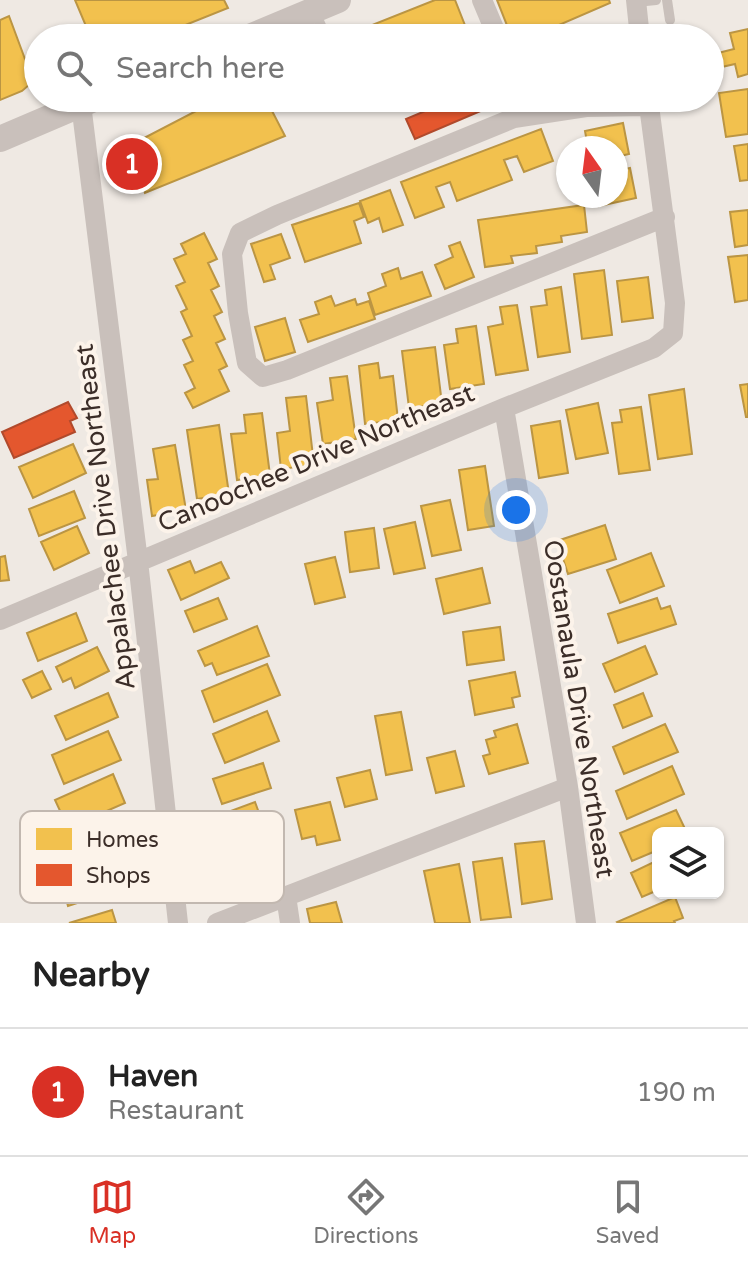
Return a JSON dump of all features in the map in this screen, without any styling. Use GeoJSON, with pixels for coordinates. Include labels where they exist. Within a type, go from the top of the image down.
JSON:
{"type":"FeatureCollection","features":[{"type":"Feature","properties":{"kind":"street"},"geometry":{"type":"LineString","coordinates":[[482,0],[492,24]]}},
{"type":"Feature","properties":{"kind":"street"},"geometry":{"type":"LineString","coordinates":[[641,24],[642,1]]}},
{"type":"Feature","properties":{"kind":"street"},"geometry":{"type":"LineString","coordinates":[[286,24],[316,13]]}},
{"type":"Feature","properties":{"kind":"street"},"geometry":{"type":"LineString","coordinates":[[0,139],[59,112]]}},
{"type":"Feature","properties":{"kind":"street","name":"Appalachee Drive Northeast"},"geometry":{"type":"LineString","coordinates":[[86,112],[166,811]]}},
{"type":"Feature","properties":{"kind":"street"},"geometry":{"type":"LineString","coordinates":[[521,112],[514,118],[240,233],[232,254],[247,363],[263,377],[287,370],[665,217],[649,112]]}},
{"type":"Feature","properties":{"kind":"street","name":"Canoochee Drive Northeast"},"geometry":{"type":"LineString","coordinates":[[0,620],[654,348],[673,333],[675,303],[665,217]]}},
{"type":"Feature","properties":{"kind":"street","name":"Oostanaula Drive Northeast"},"geometry":{"type":"LineString","coordinates":[[504,408],[568,787],[586,923]]}},
{"type":"Feature","properties":{"kind":"street"},"geometry":{"type":"LineString","coordinates":[[290,923],[286,896],[568,787]]}},
{"type":"Feature","properties":{"kind":"street","name":"Appalachee Drive Northeast"},"geometry":{"type":"LineString","coordinates":[[176,903],[178,923]]}},
{"type":"Feature","properties":{"kind":"street"},"geometry":{"type":"LineString","coordinates":[[217,923],[268,903]]}},
{"type":"Feature","properties":{"kind":"lane"},"geometry":{"type":"LineString","coordinates":[[667,0],[670,20]]}},
{"type":"Feature","properties":{"kind":"building: Homes"},"geometry":{"type":"Polygon","coordinates":[[[75,0],[224,0],[228,8],[188,24],[85,24],[75,0]]]}},
{"type":"Feature","properties":{"kind":"building: Homes"},"geometry":{"type":"Polygon","coordinates":[[[435,0],[455,0],[464,24],[375,24],[435,0]]]}},
{"type":"Feature","properties":{"kind":"building: Homes"},"geometry":{"type":"Polygon","coordinates":[[[497,0],[609,0],[610,3],[561,24],[506,24],[497,0]]]}},
{"type":"Feature","properties":{"kind":"building: Homes"},"geometry":{"type":"Polygon","coordinates":[[[9,16],[24,56],[24,89],[0,100],[0,20],[9,16]]]}},
{"type":"Feature","properties":{"kind":"building: Homes"},"geometry":{"type":"Polygon","coordinates":[[[748,29],[748,74],[738,77],[735,64],[724,66],[724,52],[734,49],[730,33],[748,29]]]}},
{"type":"Feature","properties":{"kind":"building: Homes"},"geometry":{"type":"Polygon","coordinates":[[[748,89],[748,134],[726,137],[722,112],[724,92],[748,89]]]}},
{"type":"Feature","properties":{"kind":"building: Homes"},"geometry":{"type":"Polygon","coordinates":[[[194,112],[273,112],[285,136],[145,193],[138,170],[127,174],[119,151],[194,112]]]}},
{"type":"Feature","properties":{"kind":"building: Homes"},"geometry":{"type":"Polygon","coordinates":[[[623,123],[626,136],[586,136],[585,131],[623,123]]]}},
{"type":"Feature","properties":{"kind":"building: Homes"},"geometry":{"type":"Polygon","coordinates":[[[541,129],[553,161],[524,172],[517,156],[504,160],[512,180],[457,201],[450,182],[436,187],[444,207],[415,218],[401,182],[541,129]]]}},
{"type":"Feature","properties":{"kind":"building: Homes"},"geometry":{"type":"Polygon","coordinates":[[[748,144],[748,180],[740,181],[734,146],[748,144]]]}},
{"type":"Feature","properties":{"kind":"building: Homes"},"geometry":{"type":"Polygon","coordinates":[[[628,168],[636,198],[628,200],[628,168]]]}},
{"type":"Feature","properties":{"kind":"building: Homes"},"geometry":{"type":"Polygon","coordinates":[[[390,190],[403,225],[383,232],[379,218],[368,223],[360,201],[390,190]]]}},
{"type":"Feature","properties":{"kind":"building: Homes"},"geometry":{"type":"Polygon","coordinates":[[[359,203],[364,217],[354,221],[361,243],[305,262],[292,225],[359,203]]]}},
{"type":"Feature","properties":{"kind":"building: Homes"},"geometry":{"type":"Polygon","coordinates":[[[563,208],[584,208],[587,232],[561,236],[562,242],[536,246],[537,253],[511,256],[513,263],[485,267],[478,220],[563,208]]]}},
{"type":"Feature","properties":{"kind":"building: Homes"},"geometry":{"type":"Polygon","coordinates":[[[748,210],[748,245],[735,247],[730,212],[748,210]]]}},
{"type":"Feature","properties":{"kind":"building: Homes"},"geometry":{"type":"Polygon","coordinates":[[[204,233],[217,259],[208,263],[219,286],[211,290],[222,312],[214,316],[225,339],[216,343],[227,366],[219,370],[229,391],[193,408],[185,393],[195,388],[184,365],[193,361],[183,340],[192,336],[181,312],[187,309],[176,286],[185,282],[174,259],[186,254],[181,244],[204,233]]]}},
{"type":"Feature","properties":{"kind":"building: Homes"},"geometry":{"type":"Polygon","coordinates":[[[281,234],[290,258],[270,265],[275,279],[264,282],[251,244],[281,234]]]}},
{"type":"Feature","properties":{"kind":"building: Homes"},"geometry":{"type":"Polygon","coordinates":[[[460,242],[474,277],[445,289],[435,265],[453,257],[449,246],[460,242]]]}},
{"type":"Feature","properties":{"kind":"building: Homes"},"geometry":{"type":"Polygon","coordinates":[[[748,255],[748,300],[735,302],[728,257],[748,255]]]}},
{"type":"Feature","properties":{"kind":"building: Homes"},"geometry":{"type":"Polygon","coordinates":[[[398,268],[401,279],[422,272],[431,296],[375,315],[368,293],[386,286],[382,274],[398,268]]]}},
{"type":"Feature","properties":{"kind":"building: Homes"},"geometry":{"type":"Polygon","coordinates":[[[604,270],[612,335],[582,339],[574,274],[604,270]]]}},
{"type":"Feature","properties":{"kind":"building: Homes"},"geometry":{"type":"Polygon","coordinates":[[[648,277],[653,318],[622,322],[617,281],[648,277]]]}},
{"type":"Feature","properties":{"kind":"building: Homes"},"geometry":{"type":"Polygon","coordinates":[[[561,287],[570,352],[538,357],[531,307],[547,305],[545,290],[561,287]]]}},
{"type":"Feature","properties":{"kind":"building: Homes"},"geometry":{"type":"Polygon","coordinates":[[[331,296],[335,306],[355,299],[357,305],[369,301],[375,319],[308,342],[300,320],[319,314],[315,302],[331,296]]]}},
{"type":"Feature","properties":{"kind":"building: Homes"},"geometry":{"type":"Polygon","coordinates":[[[517,305],[528,370],[496,375],[488,327],[503,324],[500,307],[517,305]]]}},
{"type":"Feature","properties":{"kind":"building: Homes"},"geometry":{"type":"Polygon","coordinates":[[[285,318],[295,352],[265,361],[255,327],[285,318]]]}},
{"type":"Feature","properties":{"kind":"building: Homes"},"geometry":{"type":"Polygon","coordinates":[[[476,326],[484,384],[450,389],[444,345],[458,343],[456,329],[476,326]]]}},
{"type":"Feature","properties":{"kind":"building: Homes"},"geometry":{"type":"Polygon","coordinates":[[[435,347],[442,404],[409,408],[402,351],[435,347]]]}},
{"type":"Feature","properties":{"kind":"building: Homes"},"geometry":{"type":"Polygon","coordinates":[[[378,363],[380,378],[393,376],[398,420],[365,424],[359,366],[378,363]]]}},
{"type":"Feature","properties":{"kind":"building: Homes"},"geometry":{"type":"Polygon","coordinates":[[[347,376],[356,439],[323,444],[317,403],[333,400],[330,378],[347,376]]]}},
{"type":"Feature","properties":{"kind":"building: Homes"},"geometry":{"type":"Polygon","coordinates":[[[748,384],[748,417],[746,417],[740,385],[748,384]]]}},
{"type":"Feature","properties":{"kind":"building: Homes"},"geometry":{"type":"Polygon","coordinates":[[[684,389],[692,454],[658,459],[649,395],[684,389]]]}},
{"type":"Feature","properties":{"kind":"building: Homes"},"geometry":{"type":"Polygon","coordinates":[[[306,396],[314,465],[281,469],[277,433],[290,431],[286,398],[306,396]]]}},
{"type":"Feature","properties":{"kind":"building: Homes"},"geometry":{"type":"Polygon","coordinates":[[[598,403],[608,453],[576,459],[566,410],[598,403]]]}},
{"type":"Feature","properties":{"kind":"building: Homes"},"geometry":{"type":"Polygon","coordinates":[[[641,407],[650,470],[619,474],[612,423],[622,422],[620,410],[641,407]]]}},
{"type":"Feature","properties":{"kind":"building: Homes"},"geometry":{"type":"Polygon","coordinates":[[[262,413],[270,475],[237,480],[231,434],[246,433],[244,415],[262,413]]]}},
{"type":"Feature","properties":{"kind":"building: Homes"},"geometry":{"type":"Polygon","coordinates":[[[560,421],[568,473],[539,478],[531,426],[560,421]]]}},
{"type":"Feature","properties":{"kind":"building: Homes"},"geometry":{"type":"Polygon","coordinates":[[[219,425],[229,494],[197,499],[187,430],[219,425]]]}},
{"type":"Feature","properties":{"kind":"building: Homes"},"geometry":{"type":"Polygon","coordinates":[[[73,444],[86,473],[33,498],[19,467],[73,444]]]}},
{"type":"Feature","properties":{"kind":"building: Homes"},"geometry":{"type":"Polygon","coordinates":[[[175,445],[186,510],[152,516],[147,480],[158,479],[153,449],[175,445]]]}},
{"type":"Feature","properties":{"kind":"building: Homes"},"geometry":{"type":"Polygon","coordinates":[[[485,466],[494,526],[468,530],[459,470],[485,466]]]}},
{"type":"Feature","properties":{"kind":"building: Homes"},"geometry":{"type":"Polygon","coordinates":[[[74,491],[85,518],[39,536],[29,509],[74,491]]]}},
{"type":"Feature","properties":{"kind":"building: Homes"},"geometry":{"type":"Polygon","coordinates":[[[450,500],[461,550],[432,556],[421,506],[450,500]]]}},
{"type":"Feature","properties":{"kind":"building: Homes"},"geometry":{"type":"Polygon","coordinates":[[[415,522],[425,568],[394,574],[384,529],[415,522]]]}},
{"type":"Feature","properties":{"kind":"building: Homes"},"geometry":{"type":"Polygon","coordinates":[[[605,525],[616,559],[568,574],[557,541],[605,525]]]}},
{"type":"Feature","properties":{"kind":"building: Homes"},"geometry":{"type":"Polygon","coordinates":[[[77,526],[89,553],[54,570],[41,542],[77,526]]]}},
{"type":"Feature","properties":{"kind":"building: Homes"},"geometry":{"type":"Polygon","coordinates":[[[374,528],[379,568],[350,572],[345,532],[374,528]]]}},
{"type":"Feature","properties":{"kind":"building: Homes"},"geometry":{"type":"Polygon","coordinates":[[[651,553],[664,586],[620,603],[607,570],[651,553]]]}},
{"type":"Feature","properties":{"kind":"building: Homes"},"geometry":{"type":"Polygon","coordinates":[[[5,556],[9,580],[0,581],[0,557],[5,556]]]}},
{"type":"Feature","properties":{"kind":"building: Homes"},"geometry":{"type":"Polygon","coordinates":[[[335,557],[345,597],[315,604],[305,564],[335,557]]]}},
{"type":"Feature","properties":{"kind":"building: Homes"},"geometry":{"type":"Polygon","coordinates":[[[190,561],[195,573],[221,562],[229,578],[181,600],[168,570],[190,561]]]}},
{"type":"Feature","properties":{"kind":"building: Homes"},"geometry":{"type":"Polygon","coordinates":[[[482,568],[490,603],[444,614],[436,579],[482,568]]]}},
{"type":"Feature","properties":{"kind":"building: Homes"},"geometry":{"type":"Polygon","coordinates":[[[218,598],[227,619],[194,632],[185,611],[218,598]]]}},
{"type":"Feature","properties":{"kind":"building: Homes"},"geometry":{"type":"Polygon","coordinates":[[[657,598],[661,609],[670,606],[676,624],[618,643],[608,614],[657,598]]]}},
{"type":"Feature","properties":{"kind":"building: Homes"},"geometry":{"type":"Polygon","coordinates":[[[76,613],[87,641],[38,661],[27,633],[76,613]]]}},
{"type":"Feature","properties":{"kind":"building: Homes"},"geometry":{"type":"Polygon","coordinates":[[[257,626],[269,656],[217,675],[212,663],[205,666],[198,651],[257,626]]]}},
{"type":"Feature","properties":{"kind":"building: Homes"},"geometry":{"type":"Polygon","coordinates":[[[500,627],[504,660],[467,665],[463,632],[500,627]]]}},
{"type":"Feature","properties":{"kind":"building: Homes"},"geometry":{"type":"Polygon","coordinates":[[[645,646],[657,674],[615,692],[603,664],[645,646]]]}},
{"type":"Feature","properties":{"kind":"building: Homes"},"geometry":{"type":"Polygon","coordinates":[[[97,647],[109,671],[75,688],[71,678],[63,682],[56,667],[97,647]]]}},
{"type":"Feature","properties":{"kind":"building: Homes"},"geometry":{"type":"Polygon","coordinates":[[[267,664],[280,695],[214,722],[202,691],[267,664]]]}},
{"type":"Feature","properties":{"kind":"building: Homes"},"geometry":{"type":"Polygon","coordinates":[[[42,671],[51,689],[32,698],[23,680],[42,671]]]}},
{"type":"Feature","properties":{"kind":"building: Homes"},"geometry":{"type":"Polygon","coordinates":[[[515,672],[520,696],[512,698],[514,707],[475,715],[469,681],[515,672]]]}},
{"type":"Feature","properties":{"kind":"building: Homes"},"geometry":{"type":"Polygon","coordinates":[[[108,693],[118,717],[66,740],[55,716],[108,693]]]}},
{"type":"Feature","properties":{"kind":"building: Homes"},"geometry":{"type":"Polygon","coordinates":[[[643,693],[652,716],[623,728],[614,705],[643,693]]]}},
{"type":"Feature","properties":{"kind":"building: Homes"},"geometry":{"type":"Polygon","coordinates":[[[267,711],[279,741],[225,763],[213,734],[267,711]]]}},
{"type":"Feature","properties":{"kind":"building: Homes"},"geometry":{"type":"Polygon","coordinates":[[[401,712],[412,770],[386,775],[375,716],[401,712]]]}},
{"type":"Feature","properties":{"kind":"building: Homes"},"geometry":{"type":"Polygon","coordinates":[[[517,724],[528,763],[489,774],[483,756],[490,754],[486,740],[496,737],[494,731],[517,724]]]}},
{"type":"Feature","properties":{"kind":"building: Homes"},"geometry":{"type":"Polygon","coordinates":[[[665,724],[678,752],[624,774],[613,747],[665,724]]]}},
{"type":"Feature","properties":{"kind":"building: Homes"},"geometry":{"type":"Polygon","coordinates":[[[108,731],[121,760],[64,784],[52,755],[108,731]]]}},
{"type":"Feature","properties":{"kind":"building: Homes"},"geometry":{"type":"Polygon","coordinates":[[[455,751],[464,786],[436,793],[427,758],[455,751]]]}},
{"type":"Feature","properties":{"kind":"building: Homes"},"geometry":{"type":"Polygon","coordinates":[[[263,763],[271,788],[222,804],[213,779],[263,763]]]}},
{"type":"Feature","properties":{"kind":"building: Homes"},"geometry":{"type":"Polygon","coordinates":[[[672,766],[684,794],[627,819],[616,791],[672,766]]]}},
{"type":"Feature","properties":{"kind":"building: Homes"},"geometry":{"type":"Polygon","coordinates":[[[370,770],[377,799],[345,807],[337,778],[370,770]]]}},
{"type":"Feature","properties":{"kind":"building: Homes"},"geometry":{"type":"Polygon","coordinates":[[[113,774],[125,803],[107,811],[60,811],[55,800],[113,774]]]}},
{"type":"Feature","properties":{"kind":"building: Homes"},"geometry":{"type":"Polygon","coordinates":[[[255,802],[258,811],[231,811],[255,802]]]}},
{"type":"Feature","properties":{"kind":"building: Homes"},"geometry":{"type":"Polygon","coordinates":[[[330,802],[340,840],[317,845],[315,836],[302,839],[295,810],[330,802]]]}},
{"type":"Feature","properties":{"kind":"building: Homes"},"geometry":{"type":"Polygon","coordinates":[[[676,810],[684,827],[652,827],[652,853],[632,861],[620,833],[676,810]]]}},
{"type":"Feature","properties":{"kind":"building: Homes"},"geometry":{"type":"Polygon","coordinates":[[[544,841],[552,899],[522,904],[515,844],[544,841]]]}},
{"type":"Feature","properties":{"kind":"building: Homes"},"geometry":{"type":"Polygon","coordinates":[[[502,858],[511,917],[481,920],[473,862],[502,858]]]}},
{"type":"Feature","properties":{"kind":"building: Homes"},"geometry":{"type":"Polygon","coordinates":[[[652,863],[652,893],[642,897],[631,873],[652,863]]]}},
{"type":"Feature","properties":{"kind":"building: Homes"},"geometry":{"type":"Polygon","coordinates":[[[459,864],[470,923],[435,923],[424,871],[459,864]]]}},
{"type":"Feature","properties":{"kind":"building: Homes"},"geometry":{"type":"Polygon","coordinates":[[[670,899],[676,899],[683,918],[675,923],[617,922],[670,899]]]}},
{"type":"Feature","properties":{"kind":"building: Homes"},"geometry":{"type":"Polygon","coordinates":[[[336,902],[342,923],[310,923],[307,909],[336,902]]]}},
{"type":"Feature","properties":{"kind":"building: Homes"},"geometry":{"type":"Polygon","coordinates":[[[112,910],[116,923],[69,923],[112,910]]]}},
{"type":"Feature","properties":{"kind":"building: Shops"},"geometry":{"type":"Polygon","coordinates":[[[423,112],[478,112],[415,139],[406,119],[423,112]]]}},
{"type":"Feature","properties":{"kind":"building: Shops"},"geometry":{"type":"Polygon","coordinates":[[[68,402],[77,418],[70,421],[75,432],[14,458],[2,432],[68,402]]]}},
{"type":"Feature","properties":{"kind":"place","name":"Haven"},"geometry":{"type":"Point","coordinates":[132,164]}}]}
